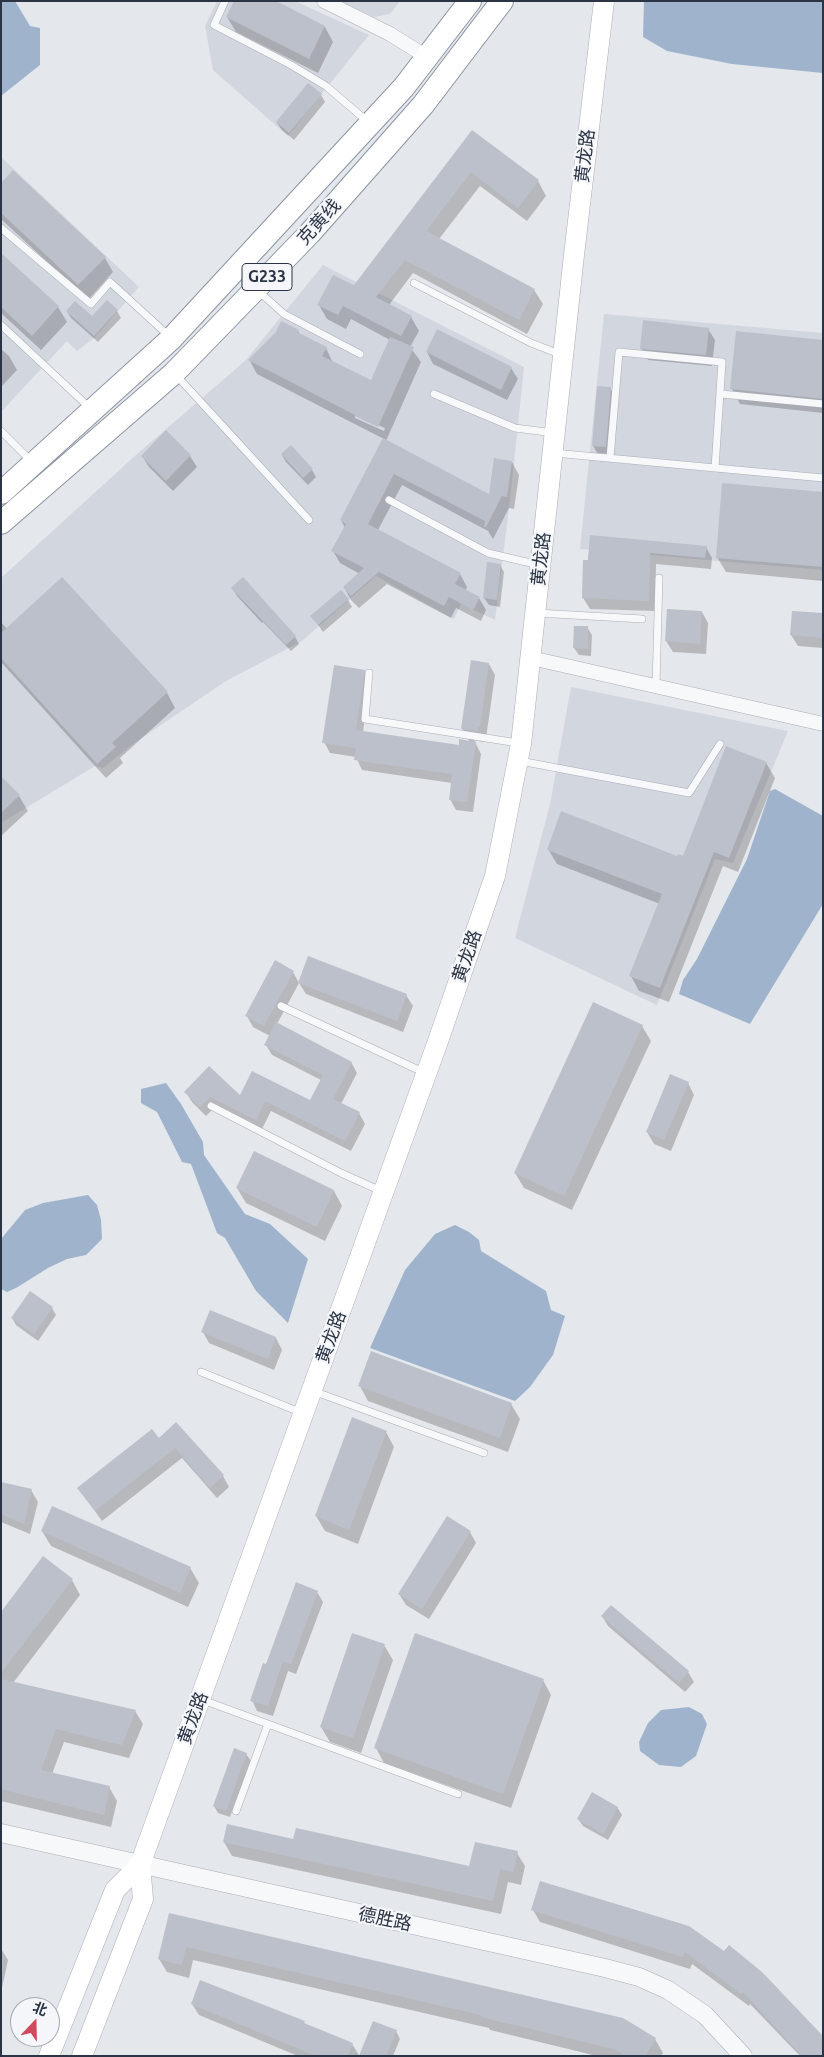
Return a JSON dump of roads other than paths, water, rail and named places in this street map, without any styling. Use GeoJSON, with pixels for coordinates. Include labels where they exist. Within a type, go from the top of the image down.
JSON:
{"type":"FeatureCollection","features":[{"type":"Feature","properties":{"kind":"highway","name":"克黄线"},"geometry":{"type":"LineString","coordinates":[[1,493],[171,338],[404,87],[470,1]]}},
{"type":"Feature","properties":{"kind":"highway","name":"克黄线"},"geometry":{"type":"LineString","coordinates":[[1,523],[174,373],[310,233],[423,105],[502,1]]}},
{"type":"Feature","properties":{"kind":"main road","name":"黄龙路"},"geometry":{"type":"LineString","coordinates":[[82,2056],[143,1899],[140,1865],[384,1192],[495,876],[520,752],[604,1]]}},
{"type":"Feature","properties":{"kind":"main road","name":"黄龙路"},"geometry":{"type":"LineString","coordinates":[[49,2056],[115,1890],[140,1865]]}},
{"type":"Feature","properties":{"kind":"street"},"geometry":{"type":"LineString","coordinates":[[324,1],[390,34],[427,57]]}},
{"type":"Feature","properties":{"kind":"street"},"geometry":{"type":"LineString","coordinates":[[531,658],[823,724]]}},
{"type":"Feature","properties":{"kind":"street","name":"德胜路"},"geometry":{"type":"LineString","coordinates":[[1,1833],[639,1977],[668,1990],[705,2015],[743,2056]]}},
{"type":"Feature","properties":{"kind":"lane"},"geometry":{"type":"LineString","coordinates":[[225,1],[214,25],[291,65],[326,86],[370,124]]}},
{"type":"Feature","properties":{"kind":"lane"},"geometry":{"type":"LineString","coordinates":[[1,228],[91,304],[110,282],[171,338]]}},
{"type":"Feature","properties":{"kind":"lane"},"geometry":{"type":"LineString","coordinates":[[414,283],[530,343],[563,355]]}},
{"type":"Feature","properties":{"kind":"lane"},"geometry":{"type":"LineString","coordinates":[[256,289],[284,314],[360,354]]}},
{"type":"Feature","properties":{"kind":"lane"},"geometry":{"type":"LineString","coordinates":[[1,325],[93,411]]}},
{"type":"Feature","properties":{"kind":"lane"},"geometry":{"type":"LineString","coordinates":[[610,458],[619,352],[722,362],[715,468]]}},
{"type":"Feature","properties":{"kind":"lane"},"geometry":{"type":"LineString","coordinates":[[174,373],[308,520]]}},
{"type":"Feature","properties":{"kind":"lane"},"geometry":{"type":"LineString","coordinates":[[434,394],[515,428],[555,433]]}},
{"type":"Feature","properties":{"kind":"lane"},"geometry":{"type":"LineString","coordinates":[[720,394],[823,404]]}},
{"type":"Feature","properties":{"kind":"lane"},"geometry":{"type":"LineString","coordinates":[[1,431],[34,464]]}},
{"type":"Feature","properties":{"kind":"lane"},"geometry":{"type":"LineString","coordinates":[[553,453],[823,478]]}},
{"type":"Feature","properties":{"kind":"lane"},"geometry":{"type":"LineString","coordinates":[[389,500],[488,552],[541,566]]}},
{"type":"Feature","properties":{"kind":"lane"},"geometry":{"type":"LineString","coordinates":[[656,686],[659,578]]}},
{"type":"Feature","properties":{"kind":"lane"},"geometry":{"type":"LineString","coordinates":[[536,613],[642,620]]}},
{"type":"Feature","properties":{"kind":"lane"},"geometry":{"type":"LineString","coordinates":[[369,673],[365,719],[520,752],[689,793],[720,744]]}},
{"type":"Feature","properties":{"kind":"lane"},"geometry":{"type":"LineString","coordinates":[[280,1006],[426,1074]]}},
{"type":"Feature","properties":{"kind":"lane"},"geometry":{"type":"LineString","coordinates":[[212,1106],[341,1173],[384,1192]]}},
{"type":"Feature","properties":{"kind":"lane"},"geometry":{"type":"LineString","coordinates":[[201,1372],[304,1414]]}},
{"type":"Feature","properties":{"kind":"lane"},"geometry":{"type":"LineString","coordinates":[[312,1390],[484,1453]]}},
{"type":"Feature","properties":{"kind":"lane"},"geometry":{"type":"LineString","coordinates":[[200,1699],[458,1794]]}},
{"type":"Feature","properties":{"kind":"lane"},"geometry":{"type":"LineString","coordinates":[[236,1811],[268,1724]]}},
{"type":"Feature","properties":{"kind":"water"},"geometry":{"type":"Polygon","coordinates":[[[1,1],[15,1],[30,26],[40,28],[40,65],[1,96],[1,1]]]}},
{"type":"Feature","properties":{"kind":"water"},"geometry":{"type":"Polygon","coordinates":[[[644,1],[823,1],[823,73],[732,64],[667,51],[643,37],[644,1]]]}},
{"type":"Feature","properties":{"kind":"water"},"geometry":{"type":"Polygon","coordinates":[[[775,789],[823,816],[823,904],[750,1024],[679,994],[683,980],[697,959],[747,859],[770,791],[775,789]]]}},
{"type":"Feature","properties":{"kind":"water"},"geometry":{"type":"Polygon","coordinates":[[[166,1083],[181,1104],[203,1142],[204,1155],[245,1214],[270,1224],[308,1259],[288,1323],[256,1291],[225,1238],[217,1233],[191,1164],[182,1162],[157,1112],[141,1103],[141,1089],[166,1083]]]}},
{"type":"Feature","properties":{"kind":"water"},"geometry":{"type":"Polygon","coordinates":[[[88,1195],[97,1205],[101,1220],[102,1239],[86,1255],[67,1259],[7,1292],[1,1289],[1,1239],[25,1210],[43,1203],[88,1195]]]}},
{"type":"Feature","properties":{"kind":"water"},"geometry":{"type":"Polygon","coordinates":[[[455,1225],[479,1240],[481,1251],[546,1291],[551,1310],[565,1316],[553,1355],[530,1387],[515,1401],[370,1348],[405,1270],[435,1234],[455,1225]]]}},
{"type":"Feature","properties":{"kind":"water"},"geometry":{"type":"Polygon","coordinates":[[[689,1707],[702,1714],[707,1724],[696,1756],[681,1767],[659,1765],[640,1751],[639,1742],[648,1723],[661,1710],[689,1707]]]}}]}
